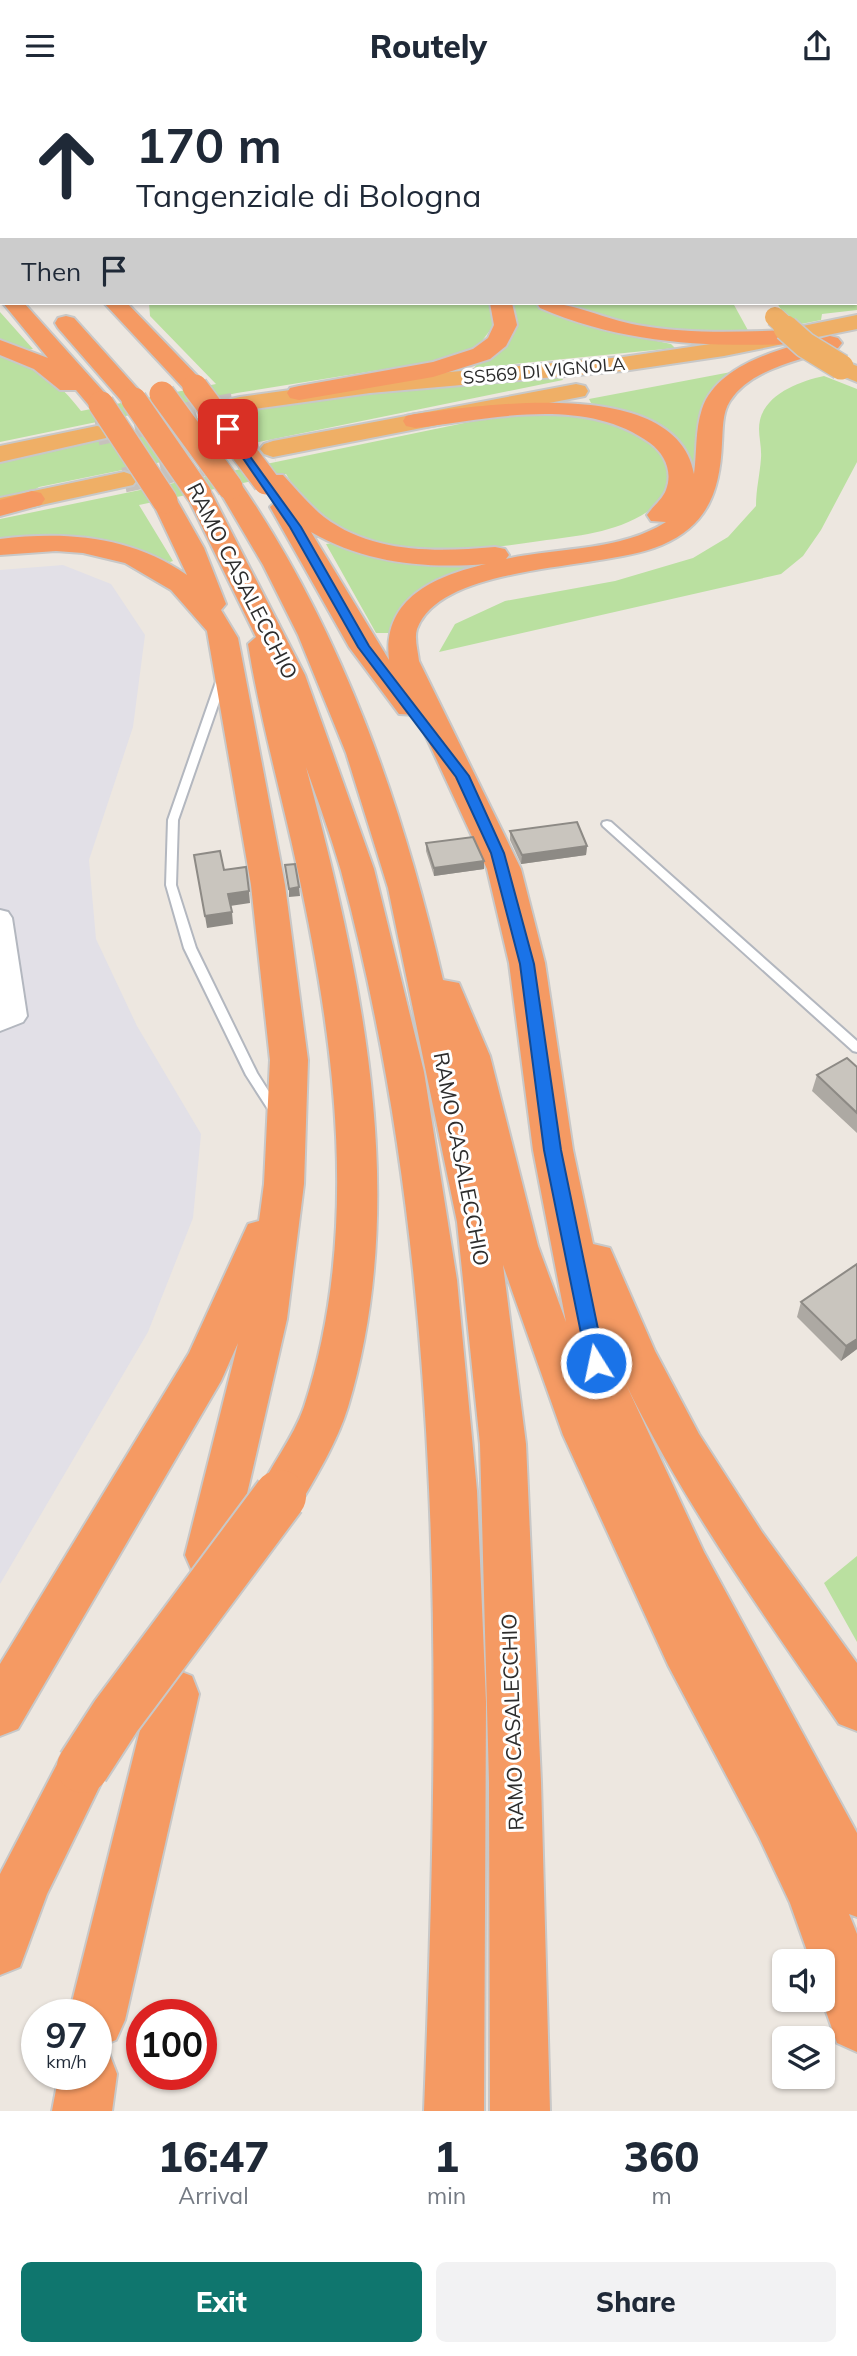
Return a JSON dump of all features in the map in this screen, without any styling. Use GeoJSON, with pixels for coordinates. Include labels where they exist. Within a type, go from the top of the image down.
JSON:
{"type":"FeatureCollection","features":[{"type":"Feature","properties":{"kind":"highway"},"geometry":{"type":"LineString","coordinates":[[14,305],[128,442],[165,501],[190,548],[223,630],[227,665],[268,885],[289,1060],[284,1184],[266,1319],[209,1555]]}},
{"type":"Feature","properties":{"kind":"highway"},"geometry":{"type":"LineString","coordinates":[[117,305],[195,387],[270,481],[318,525],[338,536],[382,551],[436,558],[501,554],[618,535],[660,515],[671,506],[681,487],[677,457],[662,440],[609,414],[567,407],[537,407],[415,421]]}},
{"type":"Feature","properties":{"kind":"highway"},"geometry":{"type":"LineString","coordinates":[[142,305],[145,317],[172,361]]}},
{"type":"Feature","properties":{"kind":"highway"},"geometry":{"type":"LineString","coordinates":[[299,393],[368,379],[437,371],[475,357],[492,345],[503,331],[506,317],[502,305]]}},
{"type":"Feature","properties":{"kind":"highway"},"geometry":{"type":"LineString","coordinates":[[553,305],[606,326],[655,337],[701,340],[778,319],[805,345],[849,341]]}},
{"type":"Feature","properties":{"kind":"highway","name":"RAMO CASALECCHIO"},"geometry":{"type":"LineString","coordinates":[[54,312],[134,400],[199,493],[255,597],[297,687],[319,743],[370,914],[408,1094],[436,1285],[448,1406],[458,1610],[459,1941],[454,2111]]}},
{"type":"Feature","properties":{"kind":"highway","name":"SS569 DI VIGNOLA"},"geometry":{"type":"LineString","coordinates":[[240,404],[299,393],[638,363],[778,319],[849,341]]}},
{"type":"Feature","properties":{"kind":"highway"},"geometry":{"type":"LineString","coordinates":[[849,341],[757,370],[721,396],[711,421],[705,492],[695,510],[674,528],[624,548],[471,576],[436,591],[416,608],[403,629],[404,661],[498,853],[527,964],[553,1150],[596,1363],[616,1416],[687,1568],[792,1761],[857,1889]]}},
{"type":"Feature","properties":{"kind":"highway","name":"SS569 DI VIGNOLA"},"geometry":{"type":"LineString","coordinates":[[273,449],[849,341]]}},
{"type":"Feature","properties":{"kind":"highway"},"geometry":{"type":"LineString","coordinates":[[0,347],[42,364],[96,405]]}},
{"type":"Feature","properties":{"kind":"highway","name":"RAMO CASALECCHIO"},"geometry":{"type":"LineString","coordinates":[[144,374],[201,443],[277,565],[335,684],[362,753],[405,888],[477,1222],[503,1444],[516,1796],[520,2111]]}},
{"type":"Feature","properties":{"kind":"highway"},"geometry":{"type":"LineString","coordinates":[[0,454],[97,433]]}},
{"type":"Feature","properties":{"kind":"highway"},"geometry":{"type":"LineString","coordinates":[[0,507],[124,480]]}},
{"type":"Feature","properties":{"kind":"highway"},"geometry":{"type":"LineString","coordinates":[[270,481],[364,647],[462,776]]}},
{"type":"Feature","properties":{"kind":"highway"},"geometry":{"type":"LineString","coordinates":[[0,547],[68,544],[139,557],[171,573],[184,584],[223,630]]}},
{"type":"Feature","properties":{"kind":"highway"},"geometry":{"type":"LineString","coordinates":[[0,1947],[24,1882],[83,1767],[116,1716],[280,1496],[304,1455],[325,1409],[340,1361],[354,1273],[359,1167],[345,1022],[306,838],[271,693],[255,597]]}},
{"type":"Feature","properties":{"kind":"highway"},"geometry":{"type":"LineString","coordinates":[[405,888],[471,1056],[517,1246],[586,1434],[685,1648],[778,1818],[814,1893],[844,1974],[857,2023]]}},
{"type":"Feature","properties":{"kind":"highway"},"geometry":{"type":"LineString","coordinates":[[553,1150],[621,1328],[678,1441],[726,1519],[857,1706]]}},
{"type":"Feature","properties":{"kind":"highway"},"geometry":{"type":"LineString","coordinates":[[0,1711],[205,1367],[234,1308],[284,1184]]}},
{"type":"Feature","properties":{"kind":"highway"},"geometry":{"type":"LineString","coordinates":[[101,1999],[174,1694]]}},
{"type":"Feature","properties":{"kind":"highway"},"geometry":{"type":"LineString","coordinates":[[82,2111],[85,2090]]}},
{"type":"Feature","properties":{"kind":"street"},"geometry":{"type":"LineString","coordinates":[[0,918],[14,1016],[0,1022]]}},
{"type":"Feature","properties":{"kind":"lane"},"geometry":{"type":"LineString","coordinates":[[227,665],[173,820],[171,885],[190,948],[216,1005],[251,1075],[286,1128]]}},
{"type":"Feature","properties":{"kind":"lane"},"geometry":{"type":"LineString","coordinates":[[607,824],[857,1048]]}},
{"type":"Feature","properties":{"kind":"shaded area"},"geometry":{"type":"Polygon","coordinates":[[[63,565],[111,584],[145,635],[133,727],[89,860],[96,939],[137,1026],[201,1134],[193,1218],[148,1332],[0,1584],[0,570],[63,565]]]}},
{"type":"Feature","properties":{"kind":"green space"},"geometry":{"type":"Polygon","coordinates":[[[149,305],[490,305],[494,325],[476,349],[460,357],[237,393],[0,442],[0,352],[45,375],[64,391],[81,411],[216,384],[150,316],[149,305]]]}},
{"type":"Feature","properties":{"kind":"green space"},"geometry":{"type":"Polygon","coordinates":[[[512,305],[540,305],[591,327],[671,344],[675,348],[474,368],[511,336],[515,317],[512,305]]]}},
{"type":"Feature","properties":{"kind":"green space"},"geometry":{"type":"Polygon","coordinates":[[[568,305],[734,305],[750,334],[709,336],[607,322],[568,305]]]}},
{"type":"Feature","properties":{"kind":"green space"},"geometry":{"type":"Polygon","coordinates":[[[778,305],[857,305],[857,310],[822,314],[821,320],[791,326],[778,305]]]}},
{"type":"Feature","properties":{"kind":"green space"},"geometry":{"type":"Polygon","coordinates":[[[0,312],[33,349],[27,350],[0,342],[0,312]]]}},
{"type":"Feature","properties":{"kind":"green space"},"geometry":{"type":"Polygon","coordinates":[[[731,372],[709,395],[700,412],[697,481],[688,455],[670,437],[644,423],[591,403],[589,399],[731,372]]]}},
{"type":"Feature","properties":{"kind":"green space"},"geometry":{"type":"Polygon","coordinates":[[[561,376],[563,380],[39,487],[31,492],[0,499],[0,462],[130,432],[261,407],[349,394],[561,376]]]}},
{"type":"Feature","properties":{"kind":"green space"},"geometry":{"type":"Polygon","coordinates":[[[824,376],[857,389],[857,462],[821,530],[803,556],[781,574],[439,652],[455,624],[505,601],[615,581],[693,558],[728,537],[756,506],[761,458],[759,425],[763,411],[785,390],[824,376]]]}},
{"type":"Feature","properties":{"kind":"green space"},"geometry":{"type":"Polygon","coordinates":[[[550,411],[584,416],[621,426],[653,444],[663,457],[669,473],[668,485],[660,500],[652,509],[635,519],[595,533],[469,550],[399,548],[366,540],[336,526],[309,504],[286,474],[139,505],[173,561],[170,562],[118,544],[0,541],[0,519],[503,415],[550,411]]]}},
{"type":"Feature","properties":{"kind":"green space"},"geometry":{"type":"Polygon","coordinates":[[[326,544],[483,565],[451,574],[426,586],[406,605],[389,633],[376,633],[326,544]]]}},
{"type":"Feature","properties":{"kind":"green space"},"geometry":{"type":"Polygon","coordinates":[[[857,1556],[857,1642],[824,1583],[857,1556]]]}},
{"type":"Feature","properties":{"kind":"building"},"geometry":{"type":"Polygon","coordinates":[[[577,822],[587,846],[522,855],[510,831],[577,822]]]}},
{"type":"Feature","properties":{"kind":"building"},"geometry":{"type":"Polygon","coordinates":[[[473,837],[484,861],[434,868],[426,843],[473,837]]]}},
{"type":"Feature","properties":{"kind":"building"},"geometry":{"type":"Polygon","coordinates":[[[220,851],[224,870],[246,867],[249,891],[228,894],[232,912],[205,916],[194,855],[220,851]]]}},
{"type":"Feature","properties":{"kind":"building"},"geometry":{"type":"Polygon","coordinates":[[[295,864],[299,887],[289,889],[285,865],[295,864]]]}},
{"type":"Feature","properties":{"kind":"building"},"geometry":{"type":"Polygon","coordinates":[[[847,1058],[857,1067],[857,1113],[817,1075],[847,1058]]]}},
{"type":"Feature","properties":{"kind":"building"},"geometry":{"type":"Polygon","coordinates":[[[857,1264],[857,1339],[846,1346],[801,1302],[857,1264]]]}},
{"type":"Feature","properties":{"kind":"tunnel"},"geometry":{"type":"LineString","coordinates":[[97,433],[240,404]]}},
{"type":"Feature","properties":{"kind":"tunnel"},"geometry":{"type":"LineString","coordinates":[[124,480],[273,449]]}},
{"type":"Feature","properties":{"kind":"route"},"geometry":{"type":"LineString","coordinates":[[228,429],[296,527],[364,647],[462,776],[498,853],[527,964],[553,1150],[596,1363]]}}]}
